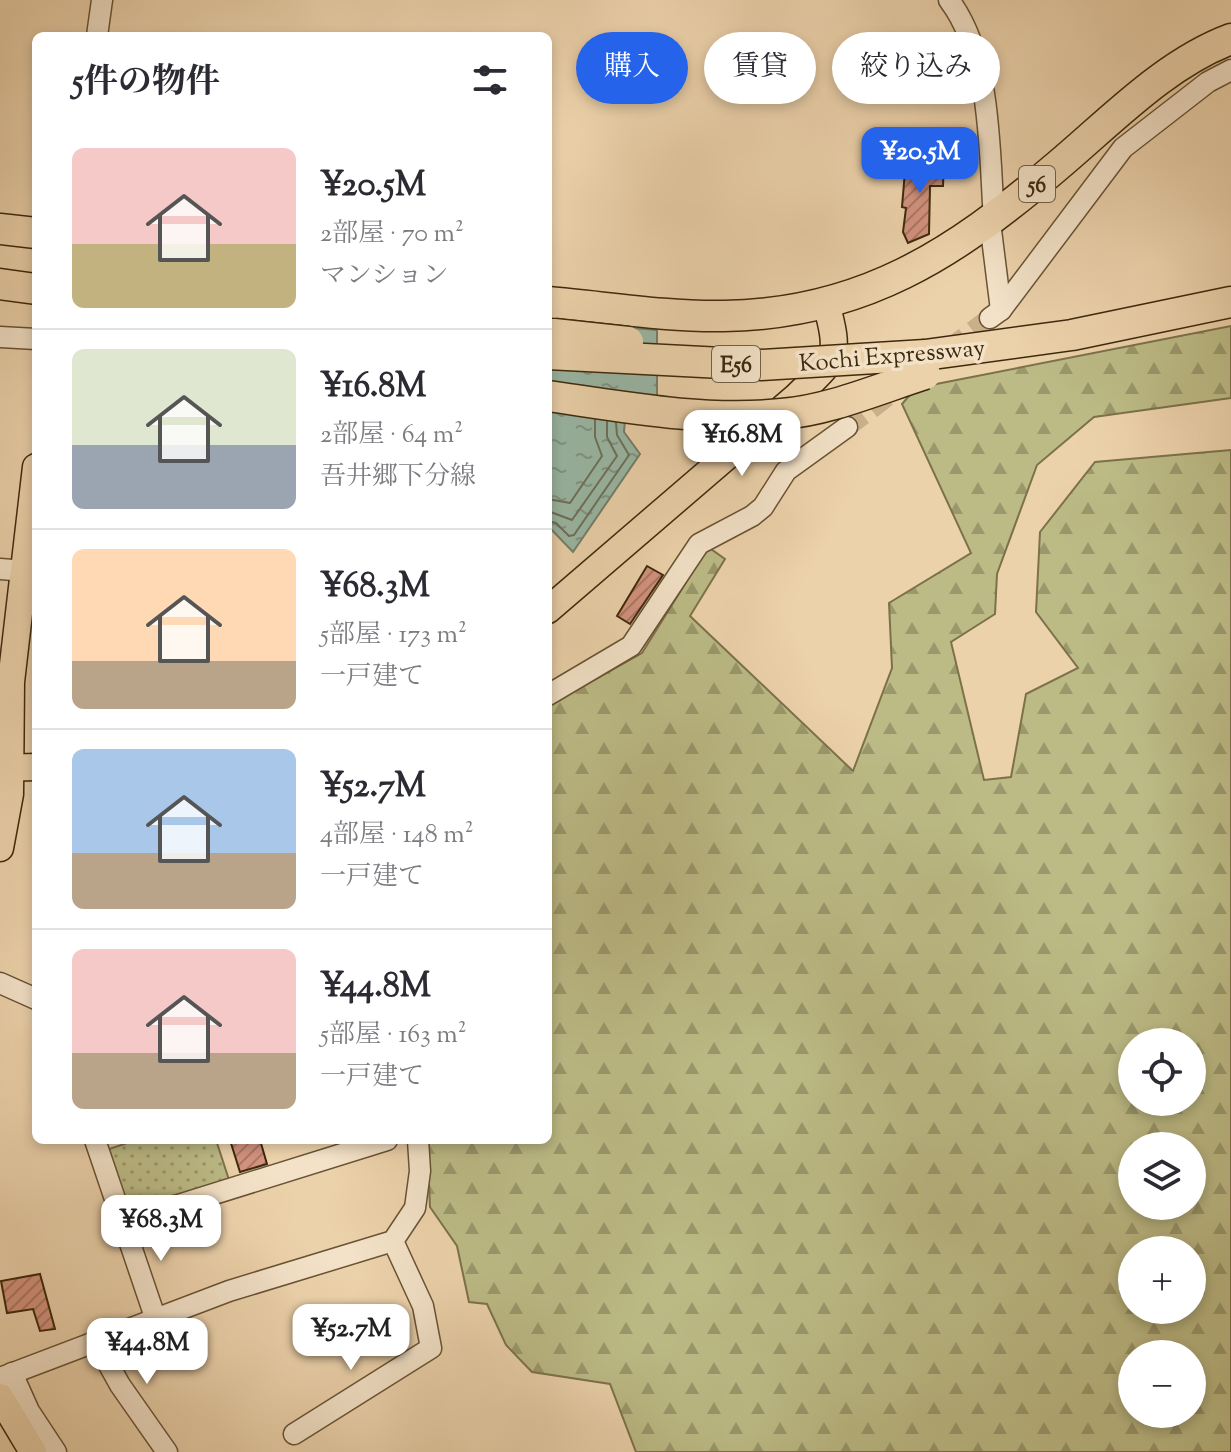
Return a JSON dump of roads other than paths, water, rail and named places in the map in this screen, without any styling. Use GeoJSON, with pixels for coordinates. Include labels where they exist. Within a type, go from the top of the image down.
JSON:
{"type":"FeatureCollection","features":[{"type":"Feature","properties":{"kind":"highway","name":"56"},"geometry":{"type":"LineString","coordinates":[[552,302],[721,316],[763,314],[826,303],[875,287],[927,263],[992,220],[1174,70],[1231,39]]}},
{"type":"Feature","properties":{"kind":"highway"},"geometry":{"type":"LineString","coordinates":[[0,229],[32,233]]}},
{"type":"Feature","properties":{"kind":"highway"},"geometry":{"type":"LineString","coordinates":[[0,284],[32,288]]}},
{"type":"Feature","properties":{"kind":"highway","name":"Kochi Expressway"},"geometry":{"type":"LineString","coordinates":[[552,354],[761,365],[923,358],[1144,322],[1231,302]]}},
{"type":"Feature","properties":{"kind":"highway"},"geometry":{"type":"LineString","coordinates":[[552,333],[656,345],[923,358],[1093,341],[1144,322]]}},
{"type":"Feature","properties":{"kind":"highway"},"geometry":{"type":"LineString","coordinates":[[552,397],[654,411],[782,414],[861,395],[923,358]]}},
{"type":"Feature","properties":{"kind":"main road"},"geometry":{"type":"LineString","coordinates":[[552,607],[774,417],[831,363],[836,339],[826,303]]}},
{"type":"Feature","properties":{"kind":"main road"},"geometry":{"type":"LineString","coordinates":[[0,848],[16,767],[11,682],[13,570],[32,485]]}},
{"type":"Feature","properties":{"kind":"main road"},"geometry":{"type":"LineString","coordinates":[[0,1397],[33,1452]]}},
{"type":"Feature","properties":{"kind":"street"},"geometry":{"type":"LineString","coordinates":[[98,32],[102,0]]}},
{"type":"Feature","properties":{"kind":"street"},"geometry":{"type":"LineString","coordinates":[[949,0],[975,57],[987,108],[995,314],[1123,148],[1208,82],[1231,70]]}},
{"type":"Feature","properties":{"kind":"street"},"geometry":{"type":"LineString","coordinates":[[0,337],[32,339]]}},
{"type":"Feature","properties":{"kind":"street"},"geometry":{"type":"LineString","coordinates":[[552,693],[631,646],[699,544],[752,516],[763,507],[786,471],[847,427]]}},
{"type":"Feature","properties":{"kind":"street"},"geometry":{"type":"LineString","coordinates":[[0,983],[32,997]]}},
{"type":"Feature","properties":{"kind":"street"},"geometry":{"type":"LineString","coordinates":[[96,1144],[155,1317]]}},
{"type":"Feature","properties":{"kind":"street"},"geometry":{"type":"LineString","coordinates":[[56,1452],[6,1376],[155,1317],[393,1241],[415,1208],[420,1171],[418,1144]]}},
{"type":"Feature","properties":{"kind":"street"},"geometry":{"type":"LineString","coordinates":[[124,1222],[349,1146]]}},
{"type":"Feature","properties":{"kind":"street"},"geometry":{"type":"LineString","coordinates":[[294,1434],[431,1348],[423,1306],[393,1241]]}},
{"type":"Feature","properties":{"kind":"street"},"geometry":{"type":"LineString","coordinates":[[95,1340],[120,1385],[167,1452]]}},
{"type":"Feature","properties":{"kind":"water"},"geometry":{"type":"Polygon","coordinates":[[[552,321],[657,330],[657,401],[625,420],[624,432],[640,454],[573,552],[552,530],[552,321]]]}},
{"type":"Feature","properties":{"kind":"tunnel"},"geometry":{"type":"LineString","coordinates":[[949,349],[990,318]]}},
{"type":"Feature","properties":{"kind":"tunnel"},"geometry":{"type":"LineString","coordinates":[[847,427],[892,393]]}}]}
